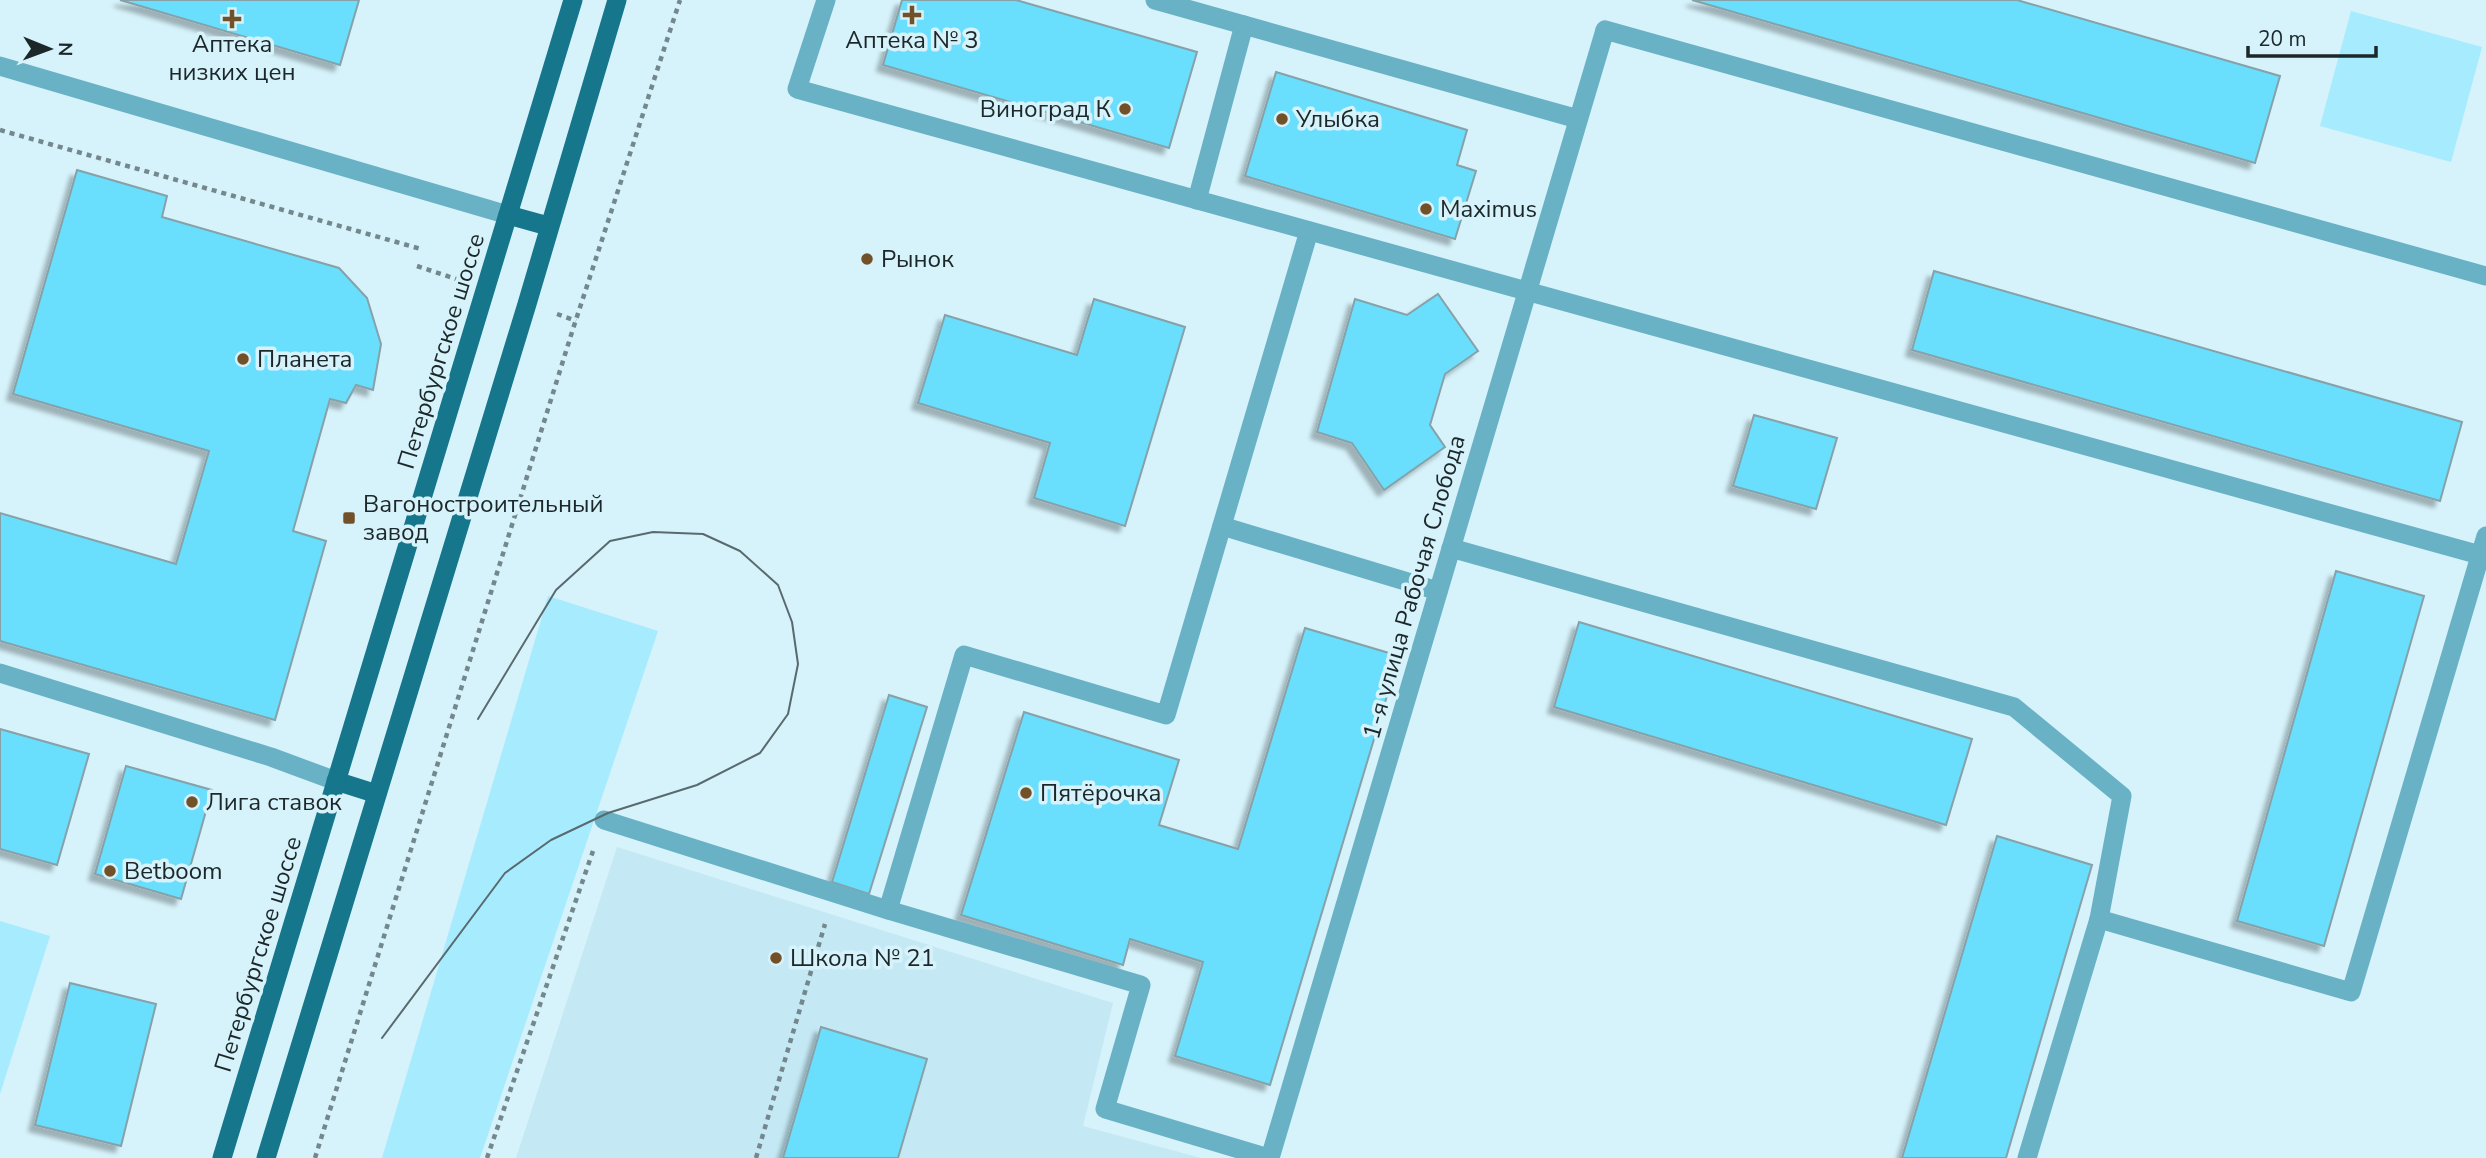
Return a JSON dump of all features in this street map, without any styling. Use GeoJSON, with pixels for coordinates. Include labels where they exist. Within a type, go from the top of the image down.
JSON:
{"type":"FeatureCollection","features":[{"type":"Feature","properties":{"kind":"main road","name":"Петербургское шоссе"},"geometry":{"type":"LineString","coordinates":[[222,1158],[573,0]]}},
{"type":"Feature","properties":{"kind":"main road"},"geometry":{"type":"LineString","coordinates":[[266,1158],[617,0]]}},
{"type":"Feature","properties":{"kind":"main road"},"geometry":{"type":"LineString","coordinates":[[508,215],[548,226]]}},
{"type":"Feature","properties":{"kind":"main road"},"geometry":{"type":"LineString","coordinates":[[336,781],[377,794]]}},
{"type":"Feature","properties":{"kind":"street"},"geometry":{"type":"LineString","coordinates":[[826,0],[797,89],[1527,291],[2483,545],[2351,992],[2099,919]]}},
{"type":"Feature","properties":{"kind":"street"},"geometry":{"type":"LineString","coordinates":[[1155,0],[1578,120]]}},
{"type":"Feature","properties":{"kind":"street"},"geometry":{"type":"LineString","coordinates":[[1197,200],[1244,25]]}},
{"type":"Feature","properties":{"kind":"street","name":"1-я улица Рабочая Слобода"},"geometry":{"type":"LineString","coordinates":[[1269,1158],[1605,30],[2486,276]]}},
{"type":"Feature","properties":{"kind":"street"},"geometry":{"type":"LineString","coordinates":[[0,66],[508,215]]}},
{"type":"Feature","properties":{"kind":"street"},"geometry":{"type":"LineString","coordinates":[[888,909],[964,655],[1166,715],[1310,231]]}},
{"type":"Feature","properties":{"kind":"street"},"geometry":{"type":"LineString","coordinates":[[1222,526],[1438,591]]}},
{"type":"Feature","properties":{"kind":"street"},"geometry":{"type":"LineString","coordinates":[[1451,548],[2014,707],[2122,796],[2099,919],[2027,1158]]}},
{"type":"Feature","properties":{"kind":"street"},"geometry":{"type":"LineString","coordinates":[[0,673],[271,757],[336,781]]}},
{"type":"Feature","properties":{"kind":"street"},"geometry":{"type":"LineString","coordinates":[[604,820],[836,894],[1141,985],[1105,1109],[1269,1158]]}},
{"type":"Feature","properties":{"kind":"path"},"geometry":{"type":"LineString","coordinates":[[315,1158],[564,359],[680,0]]}},
{"type":"Feature","properties":{"kind":"path"},"geometry":{"type":"LineString","coordinates":[[0,130],[422,249]]}},
{"type":"Feature","properties":{"kind":"path"},"geometry":{"type":"LineString","coordinates":[[486,1158],[604,820]]}},
{"type":"Feature","properties":{"kind":"path"},"geometry":{"type":"LineString","coordinates":[[755,1158],[836,894]]}},
{"type":"Feature","properties":{"kind":"shaded area"},"geometry":{"type":"Polygon","coordinates":[[[2351,11],[2482,47],[2451,162],[2320,126],[2351,11]]]}},
{"type":"Feature","properties":{"kind":"shaded area"},"geometry":{"type":"Polygon","coordinates":[[[548,596],[658,631],[480,1158],[382,1158],[548,596]]]}},
{"type":"Feature","properties":{"kind":"shaded area","name":"Школа № 21"},"geometry":{"type":"Polygon","coordinates":[[[617,847],[1113,1003],[1083,1126],[1201,1158],[516,1158],[617,847]]]}},
{"type":"Feature","properties":{"kind":"shaded area"},"geometry":{"type":"Polygon","coordinates":[[[0,921],[50,936],[0,1094],[0,921]]]}},
{"type":"Feature","properties":{"kind":"building"},"geometry":{"type":"Polygon","coordinates":[[[120,0],[359,0],[340,65],[120,0]]]}},
{"type":"Feature","properties":{"kind":"building"},"geometry":{"type":"Polygon","coordinates":[[[902,0],[1016,0],[1197,52],[1169,148],[883,65],[902,0]]]}},
{"type":"Feature","properties":{"kind":"building"},"geometry":{"type":"Polygon","coordinates":[[[1692,0],[2017,0],[2280,76],[2255,163],[1692,0]]]}},
{"type":"Feature","properties":{"kind":"building"},"geometry":{"type":"Polygon","coordinates":[[[1276,72],[1467,130],[1457,165],[1476,171],[1455,239],[1245,176],[1276,72]]]}},
{"type":"Feature","properties":{"kind":"building"},"geometry":{"type":"Polygon","coordinates":[[[77,170],[167,196],[162,217],[339,268],[367,298],[381,344],[373,390],[356,385],[346,403],[330,399],[293,531],[326,541],[275,720],[0,641],[0,513],[176,564],[209,451],[13,394],[77,170]]]}},
{"type":"Feature","properties":{"kind":"building"},"geometry":{"type":"Polygon","coordinates":[[[1934,271],[2462,422],[2440,501],[1912,350],[1934,271]]]}},
{"type":"Feature","properties":{"kind":"building"},"geometry":{"type":"Polygon","coordinates":[[[1438,294],[1478,351],[1445,374],[1430,425],[1445,447],[1384,490],[1352,443],[1317,432],[1355,299],[1407,315],[1438,294]]]}},
{"type":"Feature","properties":{"kind":"building"},"geometry":{"type":"Polygon","coordinates":[[[1094,299],[1185,327],[1125,526],[1034,498],[1050,443],[918,403],[945,315],[1077,355],[1094,299]]]}},
{"type":"Feature","properties":{"kind":"building"},"geometry":{"type":"Polygon","coordinates":[[[1754,415],[1837,438],[1816,509],[1733,486],[1754,415]]]}},
{"type":"Feature","properties":{"kind":"building"},"geometry":{"type":"Polygon","coordinates":[[[2336,571],[2424,596],[2324,946],[2237,921],[2336,571]]]}},
{"type":"Feature","properties":{"kind":"building"},"geometry":{"type":"Polygon","coordinates":[[[1579,622],[1972,739],[1946,825],[1554,707],[1579,622]]]}},
{"type":"Feature","properties":{"kind":"building"},"geometry":{"type":"Polygon","coordinates":[[[1305,628],[1399,656],[1270,1085],[1175,1056],[1203,962],[1130,939],[1123,965],[961,915],[1024,712],[1179,760],[1159,825],[1238,849],[1305,628]]]}},
{"type":"Feature","properties":{"kind":"building"},"geometry":{"type":"Polygon","coordinates":[[[889,695],[927,707],[869,894],[832,882],[889,695]]]}},
{"type":"Feature","properties":{"kind":"building"},"geometry":{"type":"Polygon","coordinates":[[[0,729],[89,754],[57,865],[0,849],[0,729]]]}},
{"type":"Feature","properties":{"kind":"building"},"geometry":{"type":"Polygon","coordinates":[[[126,766],[212,790],[181,899],[95,874],[126,766]]]}},
{"type":"Feature","properties":{"kind":"building"},"geometry":{"type":"Polygon","coordinates":[[[1997,836],[2092,865],[2006,1158],[1902,1158],[1997,836]]]}},
{"type":"Feature","properties":{"kind":"building"},"geometry":{"type":"Polygon","coordinates":[[[70,983],[156,1004],[121,1146],[35,1125],[70,983]]]}},
{"type":"Feature","properties":{"kind":"building"},"geometry":{"type":"Polygon","coordinates":[[[821,1027],[927,1059],[898,1158],[783,1158],[821,1027]]]}},
{"type":"Feature","properties":{"kind":"tram line"},"geometry":{"type":"LineString","coordinates":[[382,1038],[505,873],[551,840],[608,813],[697,785],[760,753],[788,714],[798,664],[792,622],[778,585],[740,551],[703,534],[653,532],[610,541],[556,590],[478,719]]}},
{"type":"Feature","properties":{"kind":"place","name":"Аптека № 3"},"geometry":{"type":"Point","coordinates":[912,15]}},
{"type":"Feature","properties":{"kind":"place","name":"Аптека низких цен"},"geometry":{"type":"Point","coordinates":[232,19]}},
{"type":"Feature","properties":{"kind":"place","name":"Виноград К"},"geometry":{"type":"Point","coordinates":[1125,109]}},
{"type":"Feature","properties":{"kind":"place","name":"Улыбка"},"geometry":{"type":"Point","coordinates":[1282,119]}},
{"type":"Feature","properties":{"kind":"place","name":"Maximus"},"geometry":{"type":"Point","coordinates":[1426,209]}},
{"type":"Feature","properties":{"kind":"place","name":"Рынок"},"geometry":{"type":"Point","coordinates":[867,259]}},
{"type":"Feature","properties":{"kind":"place","name":"Планета"},"geometry":{"type":"Point","coordinates":[243,359]}},
{"type":"Feature","properties":{"kind":"place","name":"Вагоностроительный завод"},"geometry":{"type":"Point","coordinates":[349,518]}},
{"type":"Feature","properties":{"kind":"place","name":"Пятёрочка"},"geometry":{"type":"Point","coordinates":[1026,793]}},
{"type":"Feature","properties":{"kind":"place","name":"Лига ставок"},"geometry":{"type":"Point","coordinates":[192,802]}},
{"type":"Feature","properties":{"kind":"place","name":"Betboom"},"geometry":{"type":"Point","coordinates":[110,871]}},
{"type":"Feature","properties":{"kind":"place","name":"Школа № 21"},"geometry":{"type":"Point","coordinates":[776,958]}}]}
